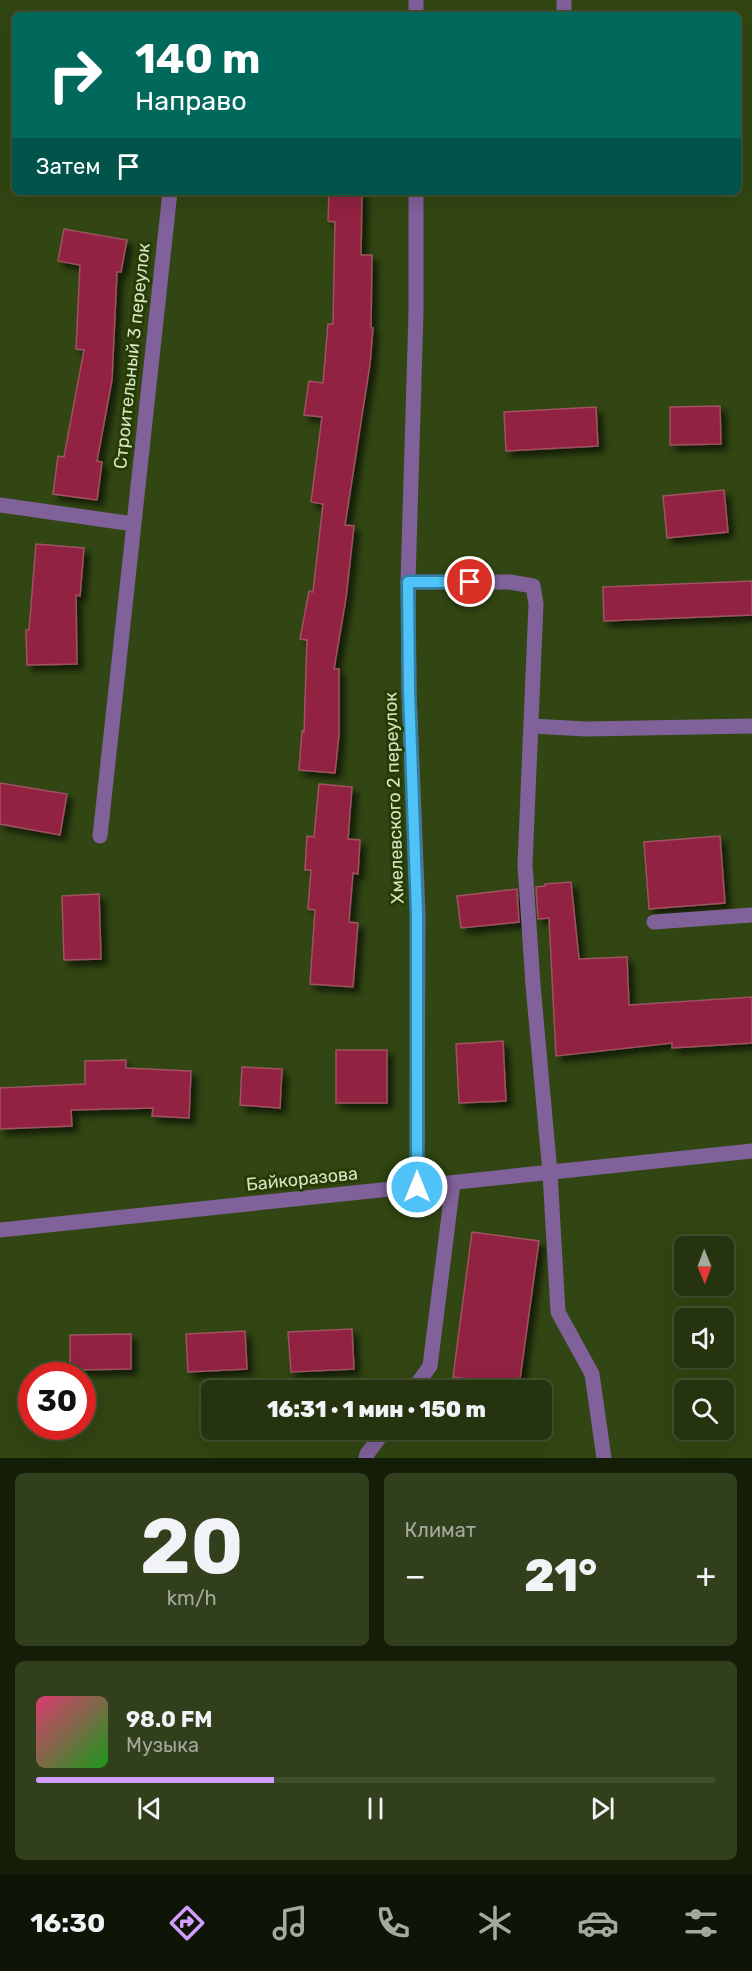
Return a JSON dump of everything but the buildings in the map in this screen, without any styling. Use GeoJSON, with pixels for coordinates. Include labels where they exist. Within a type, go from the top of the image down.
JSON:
{"type":"FeatureCollection","features":[{"type":"Feature","properties":{"kind":"street","name":"Строительный 3 переулок"},"geometry":{"type":"LineString","coordinates":[[100,836],[170,195]]}},
{"type":"Feature","properties":{"kind":"street","name":"Хмелевского 2 переулок"},"geometry":{"type":"LineString","coordinates":[[416,195],[416,312],[408,582],[409,691],[417,914],[417,1187]]}},
{"type":"Feature","properties":{"kind":"street"},"geometry":{"type":"LineString","coordinates":[[0,505],[134,524]]}},
{"type":"Feature","properties":{"kind":"street"},"geometry":{"type":"LineString","coordinates":[[408,582],[510,582],[532,586],[536,604],[525,865],[550,1173],[558,1312],[592,1374],[604,1458]]}},
{"type":"Feature","properties":{"kind":"street"},"geometry":{"type":"LineString","coordinates":[[531,726],[587,729],[752,726]]}},
{"type":"Feature","properties":{"kind":"street"},"geometry":{"type":"LineString","coordinates":[[654,922],[752,915]]}},
{"type":"Feature","properties":{"kind":"street","name":"Байкоразова"},"geometry":{"type":"LineString","coordinates":[[0,1230],[752,1151]]}},
{"type":"Feature","properties":{"kind":"street"},"geometry":{"type":"LineString","coordinates":[[420,1380],[430,1366],[453,1183]]}},
{"type":"Feature","properties":{"kind":"street"},"geometry":{"type":"LineString","coordinates":[[366,1458],[378,1440]]}},
{"type":"Feature","properties":{"kind":"route"},"geometry":{"type":"LineString","coordinates":[[417,1187],[417,914],[409,691],[408,582],[470,582]]}}]}
